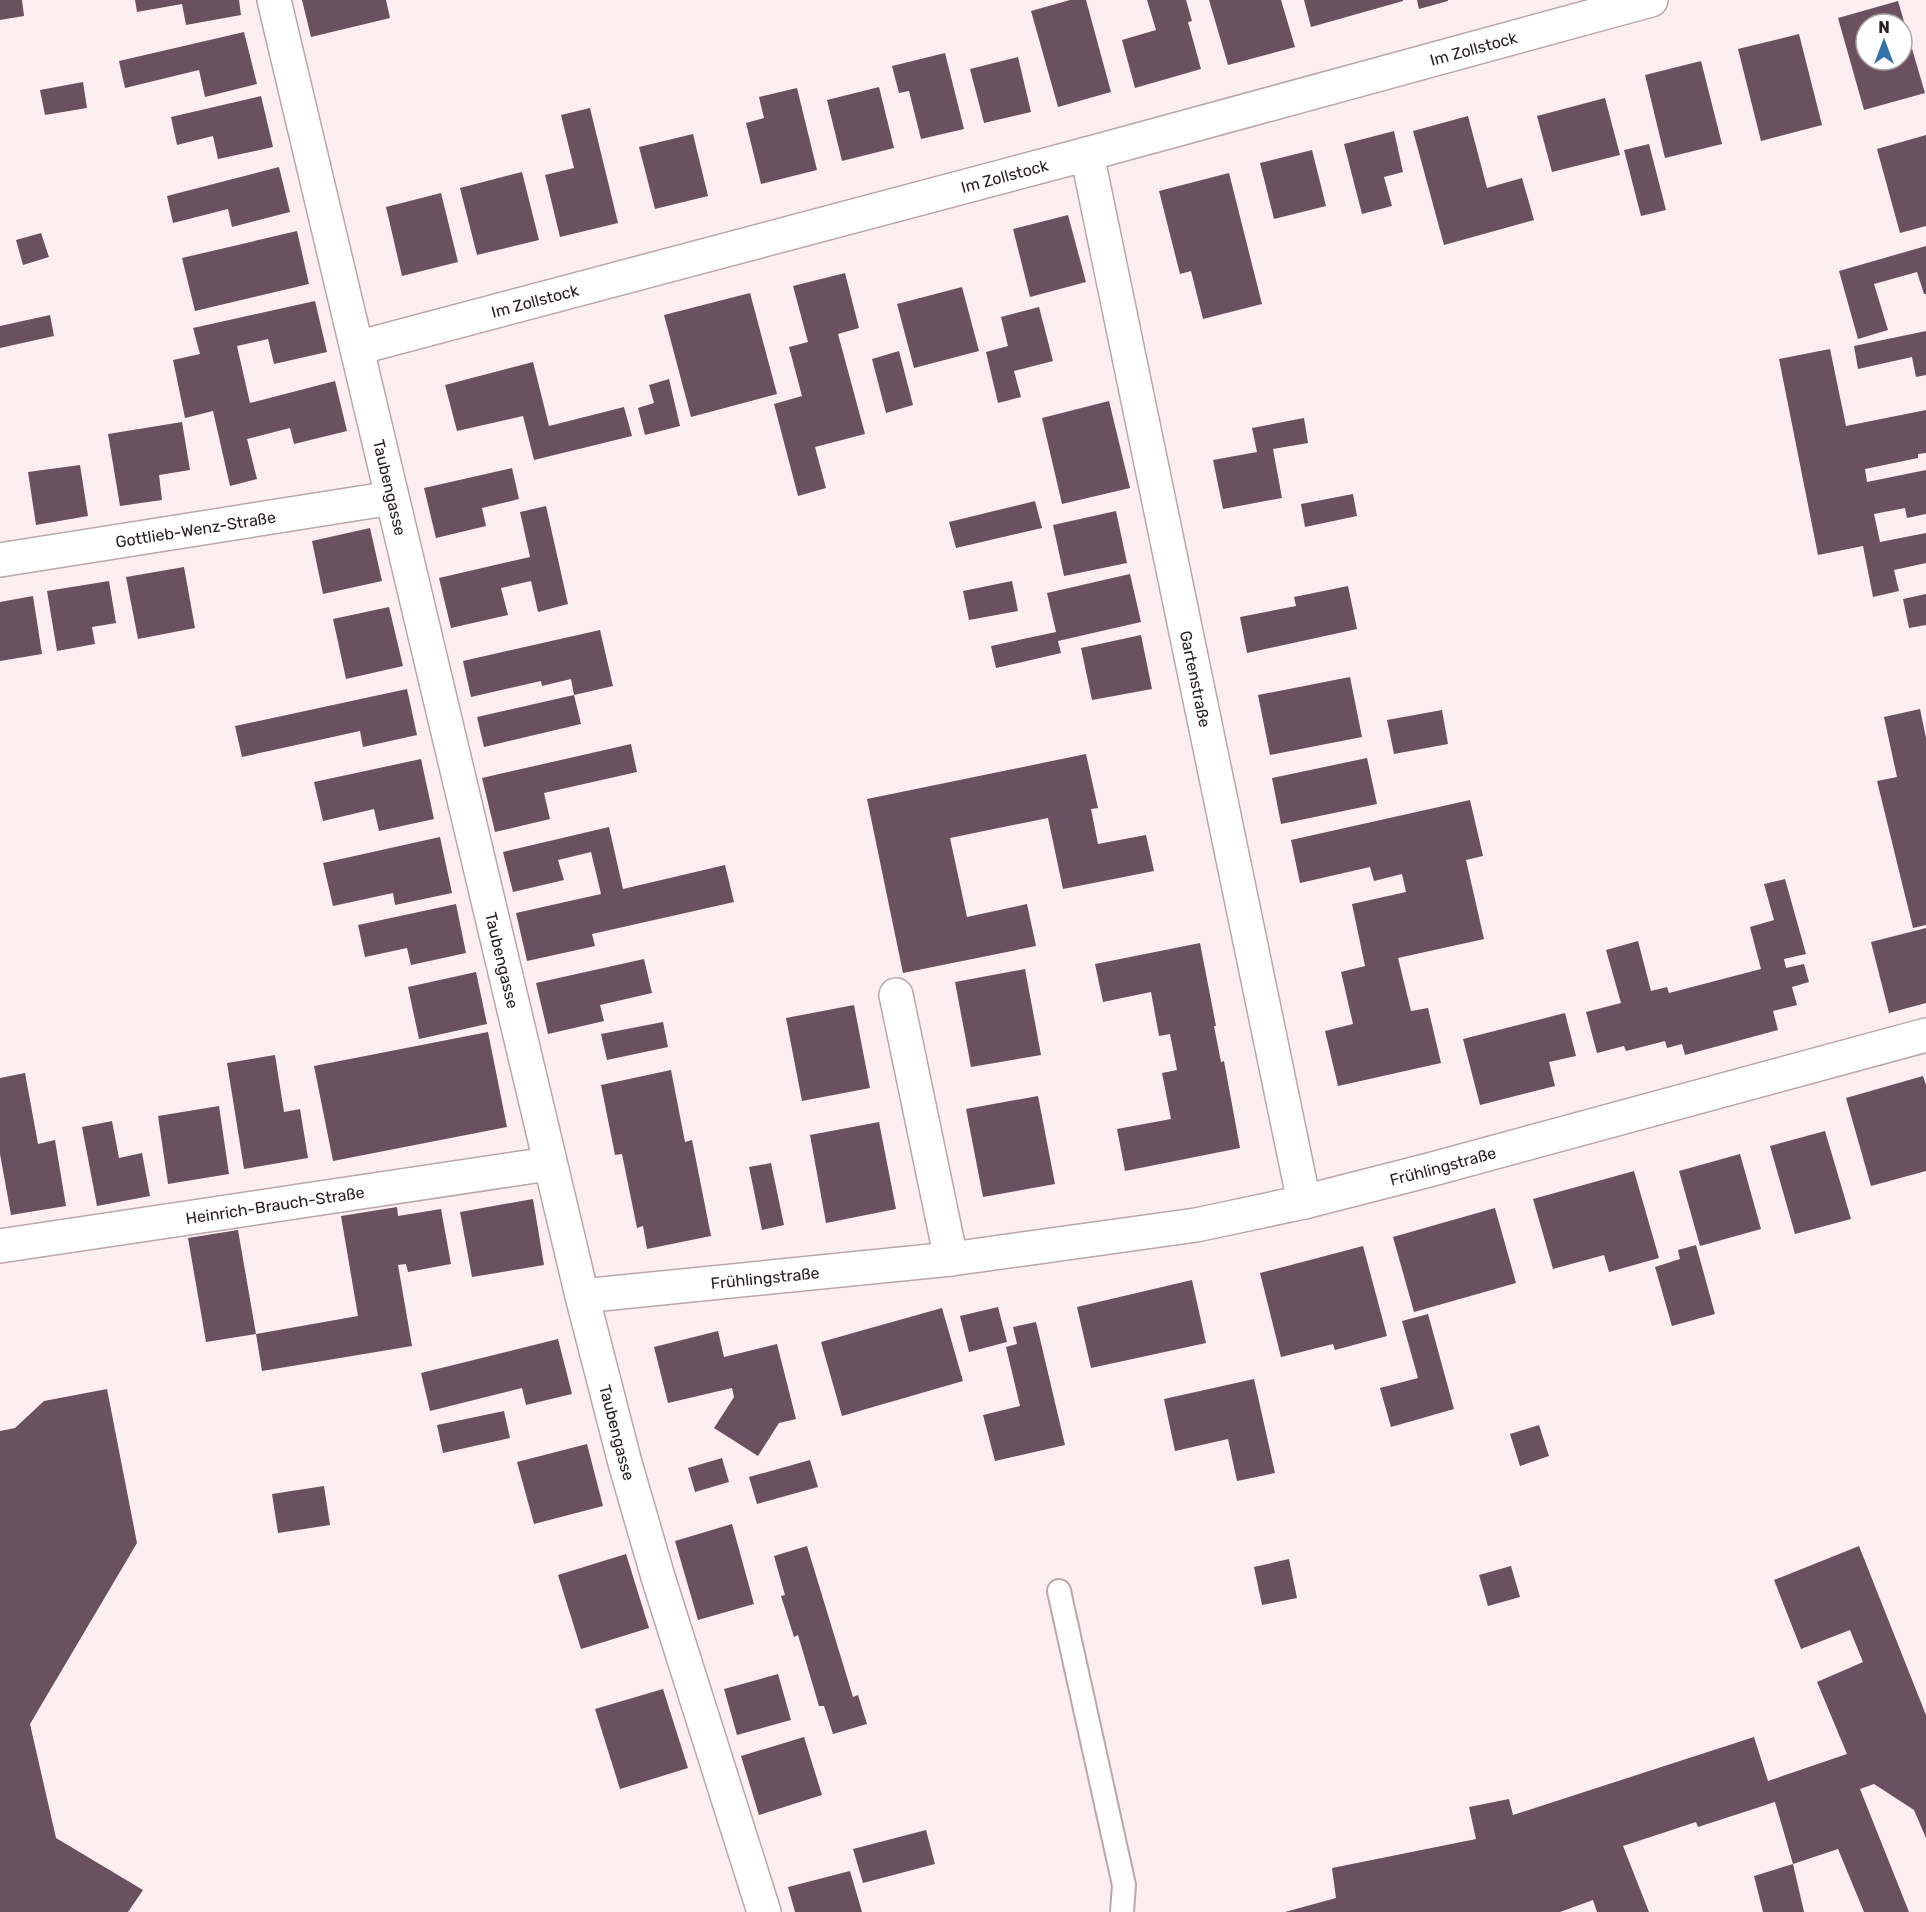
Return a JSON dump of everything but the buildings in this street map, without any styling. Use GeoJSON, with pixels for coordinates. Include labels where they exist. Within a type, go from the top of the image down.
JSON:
{"type":"FeatureCollection","features":[{"type":"Feature","properties":{"kind":"street","name":"Taubengasse"},"geometry":{"type":"LineString","coordinates":[[274,0],[548,1164],[625,1463],[658,1577],[764,1912]]}},
{"type":"Feature","properties":{"kind":"street","name":"Im Zollstock"},"geometry":{"type":"LineString","coordinates":[[357,348],[1087,154],[1651,0]]}},
{"type":"Feature","properties":{"kind":"street","name":"Gartenstraße"},"geometry":{"type":"LineString","coordinates":[[1087,154],[1304,1202]]}},
{"type":"Feature","properties":{"kind":"street","name":"Gottlieb-Wenz-Straße"},"geometry":{"type":"LineString","coordinates":[[0,560],[392,498]]}},
{"type":"Feature","properties":{"kind":"street"},"geometry":{"type":"LineString","coordinates":[[896,995],[951,1259]]}},
{"type":"Feature","properties":{"kind":"street","name":"Frühlingstraße"},"geometry":{"type":"LineString","coordinates":[[582,1296],[951,1259],[1196,1225],[1304,1202],[1926,1035]]}},
{"type":"Feature","properties":{"kind":"street","name":"Heinrich-Brauch-Straße"},"geometry":{"type":"LineString","coordinates":[[0,1246],[548,1164]]}},
{"type":"Feature","properties":{"kind":"lane"},"geometry":{"type":"LineString","coordinates":[[1059,1591],[1124,1885],[1122,1912]]}}]}
